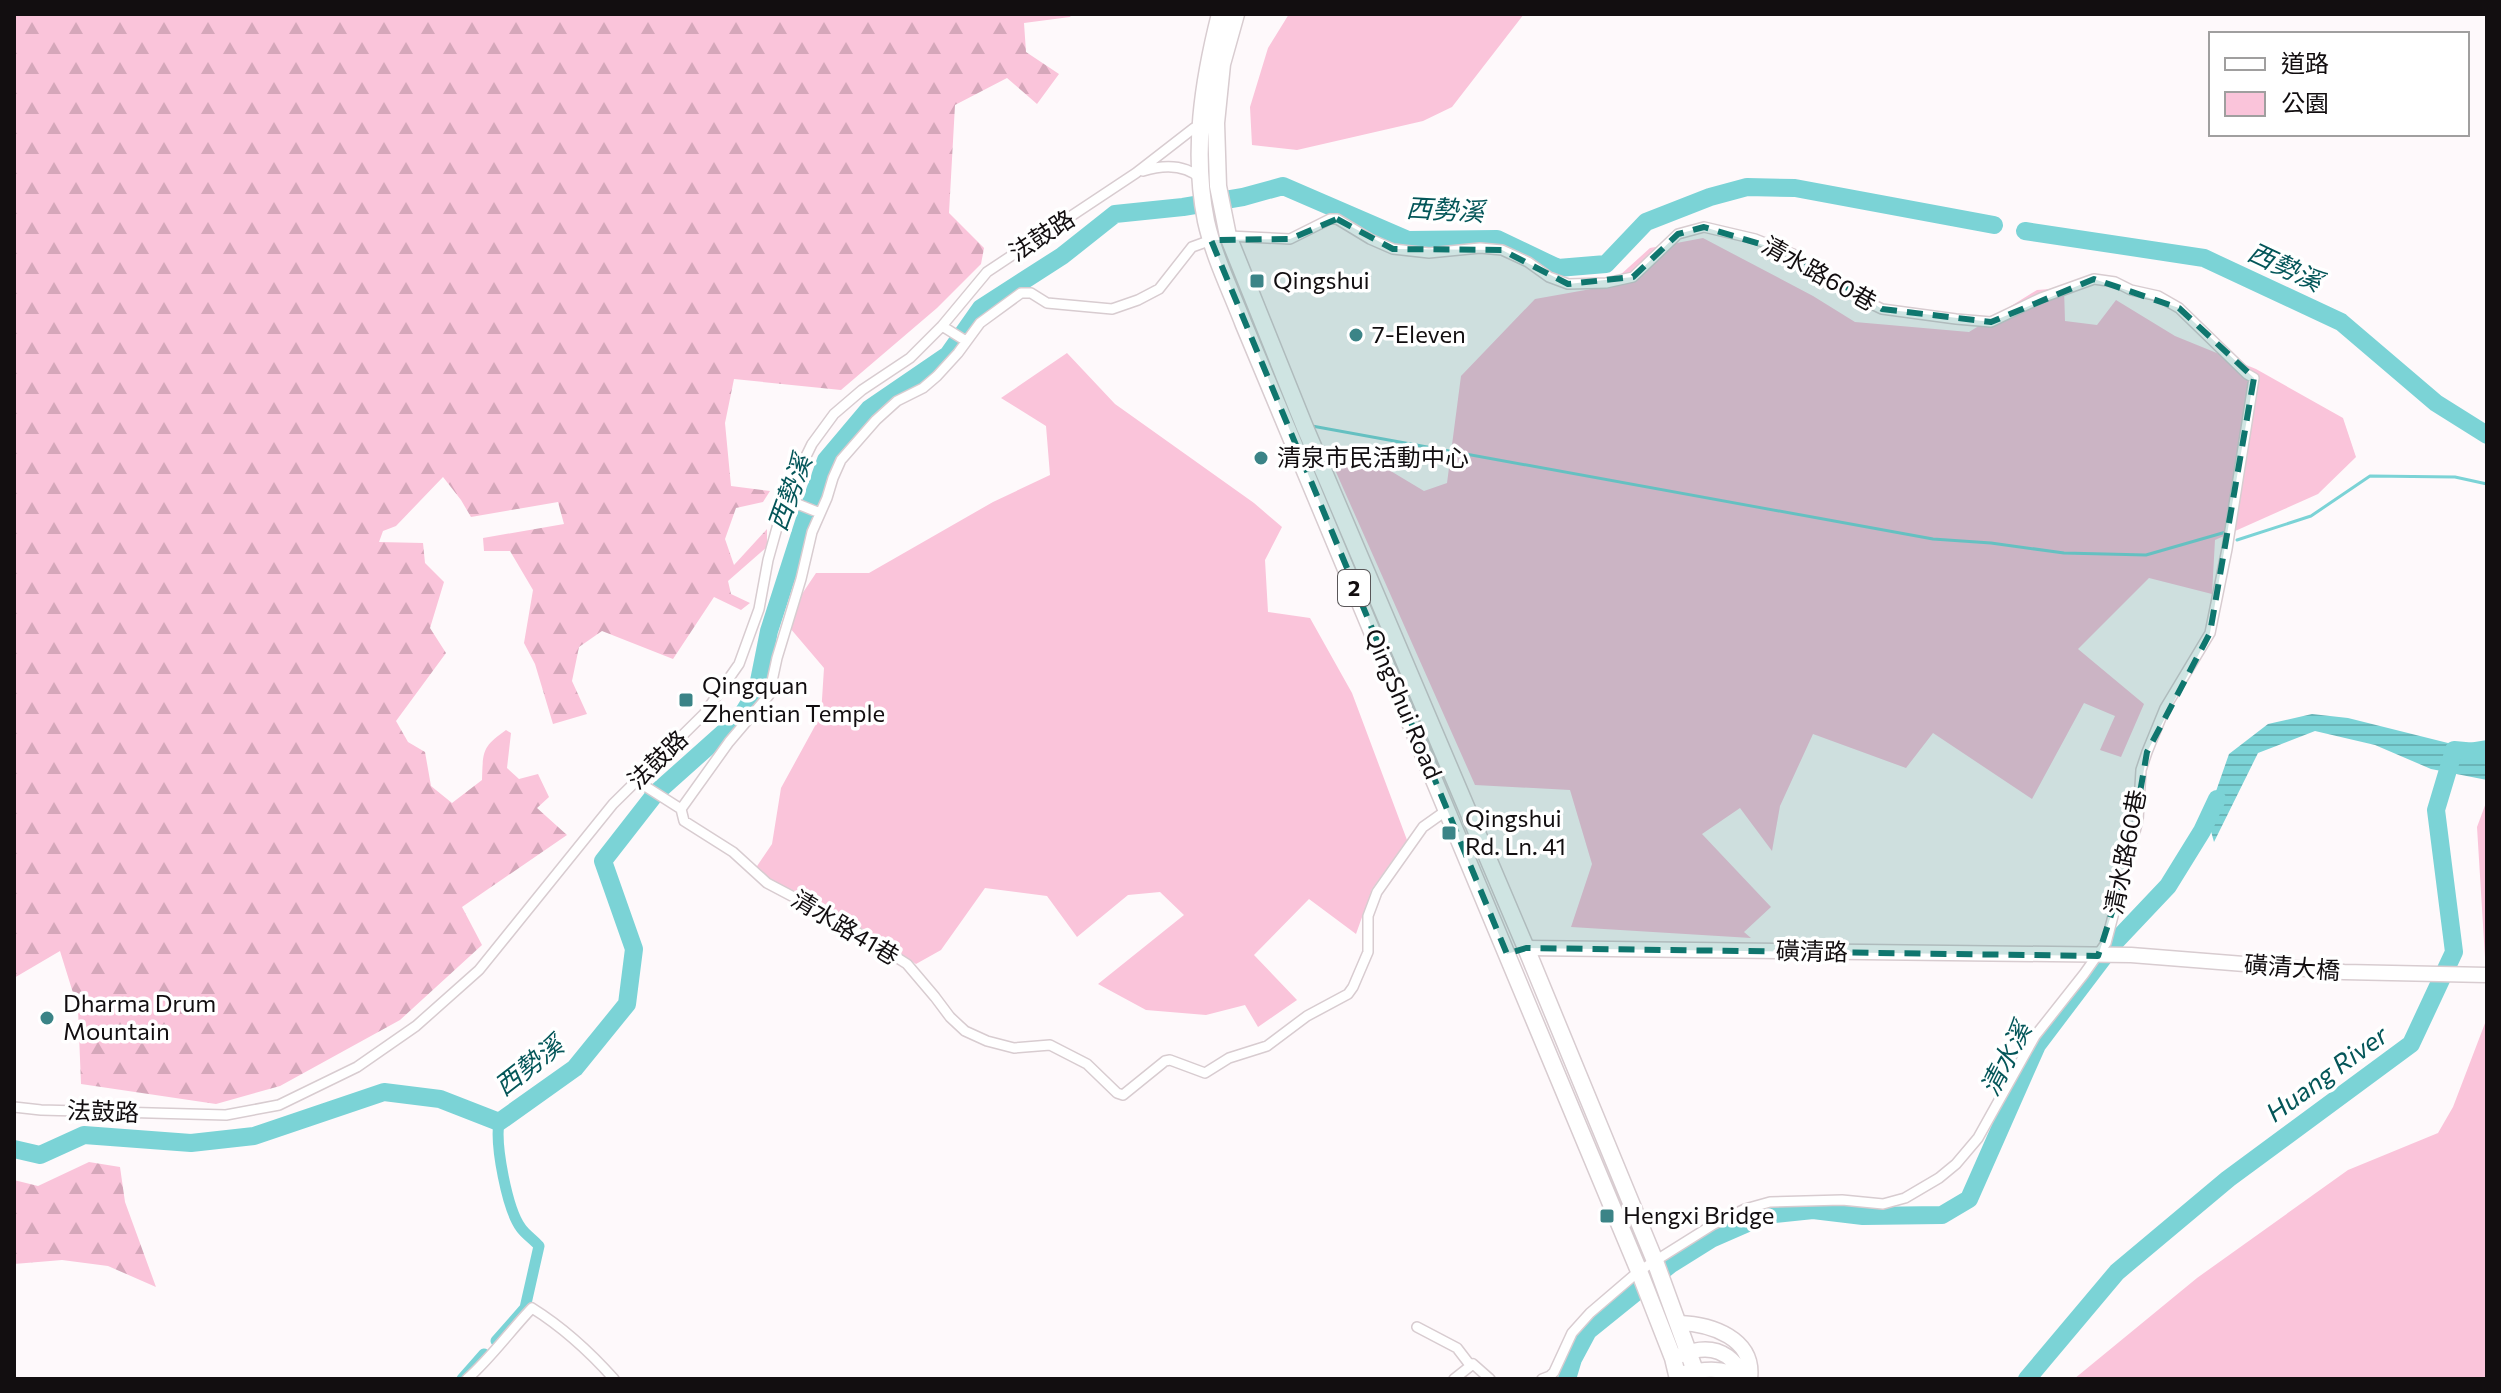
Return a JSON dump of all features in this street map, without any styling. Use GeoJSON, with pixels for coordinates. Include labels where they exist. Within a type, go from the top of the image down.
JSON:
{"type":"FeatureCollection","features":[{"type":"Feature","properties":{"kind":"main road","name":"2"},"geometry":{"type":"LineString","coordinates":[[1207,185],[1200,129],[1208,62],[1220,14]]}},
{"type":"Feature","properties":{"kind":"main road","name":"2"},"geometry":{"type":"LineString","coordinates":[[1207,185],[1222,64],[1236,14]]}},
{"type":"Feature","properties":{"kind":"main road","name":"QingShui Road"},"geometry":{"type":"LineString","coordinates":[[1207,185],[1224,219],[1228,236],[1304,425],[1656,1264]]}},
{"type":"Feature","properties":{"kind":"main road","name":"QingShui Road"},"geometry":{"type":"LineString","coordinates":[[1207,185],[1206,221],[1211,240],[1250,339],[1640,1273]]}},
{"type":"Feature","properties":{"kind":"main road","name":"2"},"geometry":{"type":"LineString","coordinates":[[1656,1264],[1697,1375]]}},
{"type":"Feature","properties":{"kind":"main road","name":"2"},"geometry":{"type":"LineString","coordinates":[[1640,1273],[1676,1371]]}},
{"type":"Feature","properties":{"kind":"street","name":"法鼓路"},"geometry":{"type":"LineString","coordinates":[[14,1107],[226,1115],[279,1105],[357,1067],[416,1026],[479,970],[613,804],[704,714],[739,664],[759,609],[768,560],[785,499],[812,444],[834,414],[862,390],[910,358],[942,326],[987,272],[1136,173],[1194,128],[1216,123]]}},
{"type":"Feature","properties":{"kind":"street"},"geometry":{"type":"LineString","coordinates":[[1136,173],[1158,166],[1180,168],[1207,185]]}},
{"type":"Feature","properties":{"kind":"street","name":"清水路60巷"},"geometry":{"type":"LineString","coordinates":[[1211,240],[1228,236],[1290,239],[1330,219],[1337,219],[1393,249],[1429,253],[1480,248],[1502,250],[1528,262],[1549,277],[1568,284],[1606,283],[1633,277],[1678,234],[1704,227],[1755,239],[1793,254],[1855,296],[1882,309],[1910,315],[1991,322],[2041,298],[2094,279],[2115,282],[2131,290],[2158,296],[2179,308],[2254,378],[2227,549],[2210,633],[2165,708],[2147,752],[2141,770],[2138,820],[2106,943],[2098,956]]}},
{"type":"Feature","properties":{"kind":"street"},"geometry":{"type":"LineString","coordinates":[[681,809],[729,742],[769,695],[812,532],[841,460],[876,420],[897,401],[923,388],[937,376],[980,323],[1021,293],[1031,293],[1047,303],[1112,309],[1159,289],[1192,247],[1211,240]]}},
{"type":"Feature","properties":{"kind":"street"},"geometry":{"type":"LineString","coordinates":[[942,326],[966,341]]}},
{"type":"Feature","properties":{"kind":"street"},"geometry":{"type":"LineString","coordinates":[[785,499],[820,513]]}},
{"type":"Feature","properties":{"kind":"street","name":"清水路41巷"},"geometry":{"type":"LineString","coordinates":[[637,781],[681,809],[684,821],[733,852],[767,883],[841,922],[907,964],[965,1031],[1014,1048],[1050,1045],[1087,1064],[1123,1095],[1165,1061],[1205,1073],[1229,1058],[1267,1046],[1307,1016],[1348,994],[1368,952],[1368,916],[1377,892],[1423,827],[1447,810],[1465,806]]}},
{"type":"Feature","properties":{"kind":"street"},"geometry":{"type":"LineString","coordinates":[[1507,954],[1526,948]]}},
{"type":"Feature","properties":{"kind":"street","name":"磺清路"},"geometry":{"type":"LineString","coordinates":[[1526,948],[2098,956]]}},
{"type":"Feature","properties":{"kind":"street","name":"磺清大橋"},"geometry":{"type":"LineString","coordinates":[[2098,956],[2131,955],[2344,972],[2487,975]]}},
{"type":"Feature","properties":{"kind":"street"},"geometry":{"type":"LineString","coordinates":[[1542,1379],[1554,1372],[1572,1333],[1590,1313],[1640,1273],[1714,1224],[1745,1209],[1770,1202],[1842,1200],[1883,1204],[1905,1198],[1939,1178],[1978,1138],[2035,1036],[2098,956]]}},
{"type":"Feature","properties":{"kind":"street"},"geometry":{"type":"LineString","coordinates":[[467,1379],[489,1359],[503,1338],[532,1308],[567,1331],[614,1379]]}},
{"type":"Feature","properties":{"kind":"street"},"geometry":{"type":"LineString","coordinates":[[1679,1323],[1702,1324],[1721,1330],[1735,1341],[1746,1355],[1751,1369],[1746,1379]]}},
{"type":"Feature","properties":{"kind":"street"},"geometry":{"type":"LineString","coordinates":[[1417,1327],[1457,1348],[1470,1365]]}},
{"type":"Feature","properties":{"kind":"street"},"geometry":{"type":"LineString","coordinates":[[1710,1349],[1730,1357],[1746,1379],[1722,1369],[1697,1375],[1676,1371],[1690,1351],[1710,1349]]}},
{"type":"Feature","properties":{"kind":"street"},"geometry":{"type":"LineString","coordinates":[[1454,1379],[1470,1365],[1476,1365],[1490,1379]]}},
{"type":"Feature","properties":{"kind":"highlighted area"},"geometry":{"type":"Polygon","coordinates":[[[1337,219],[1393,249],[1502,250],[1568,284],[1633,277],[1678,234],[1704,227],[1793,254],[1882,309],[1991,322],[2094,279],[2179,308],[2254,378],[2210,633],[2147,752],[2128,862],[2098,956],[1526,948],[1507,954],[1211,240],[1290,239],[1337,219]]]}},
{"type":"Feature","properties":{"kind":"green space"},"geometry":{"type":"Polygon","coordinates":[[[14,14],[1072,14],[1070,17],[1024,23],[1026,52],[1059,74],[1037,104],[1007,78],[955,105],[949,213],[984,248],[981,264],[937,308],[841,390],[734,379],[725,423],[731,486],[770,491],[763,502],[736,508],[725,539],[734,565],[767,529],[767,547],[728,581],[731,594],[750,603],[741,610],[714,597],[673,659],[602,631],[579,647],[572,681],[587,714],[553,724],[535,664],[524,643],[533,590],[510,551],[484,551],[483,538],[564,524],[558,502],[471,517],[443,477],[396,526],[383,531],[379,542],[423,543],[425,563],[444,582],[430,628],[446,653],[396,721],[408,742],[425,752],[431,786],[452,803],[482,780],[485,750],[506,730],[511,733],[507,768],[519,779],[538,774],[549,797],[537,808],[567,835],[462,907],[482,945],[400,1020],[280,1086],[216,1104],[81,1084],[78,1009],[60,951],[14,978],[14,14]]]}},
{"type":"Feature","properties":{"kind":"green space"},"geometry":{"type":"Polygon","coordinates":[[[1289,14],[1524,14],[1452,107],[1423,121],[1297,150],[1252,145],[1250,107],[1268,48],[1289,14]]]}},
{"type":"Feature","properties":{"kind":"green space"},"geometry":{"type":"Polygon","coordinates":[[[1703,238],[1813,296],[1855,322],[1969,332],[2037,290],[2064,288],[2065,321],[2097,325],[2116,300],[2175,336],[2256,369],[2343,418],[2356,457],[2318,494],[2215,540],[2212,594],[2149,578],[2078,649],[2144,704],[2121,757],[2100,750],[2115,716],[2084,703],[2032,799],[1933,733],[1906,768],[1813,734],[1780,806],[1772,851],[1740,808],[1702,834],[1771,907],[1744,932],[1751,938],[1571,927],[1592,864],[1570,790],[1475,785],[1332,463],[1369,458],[1424,491],[1447,483],[1461,376],[1535,299],[1608,286],[1650,248],[1703,238]]]}},
{"type":"Feature","properties":{"kind":"green space"},"geometry":{"type":"Polygon","coordinates":[[[1067,353],[1115,404],[1254,503],[1282,527],[1265,560],[1268,612],[1310,618],[1352,693],[1407,840],[1372,889],[1356,934],[1309,899],[1254,955],[1297,1000],[1258,1027],[1245,1005],[1206,1015],[1146,1010],[1098,984],[1184,915],[1160,892],[1128,895],[1077,937],[1047,896],[985,888],[941,950],[916,964],[817,899],[751,875],[772,844],[781,788],[821,715],[824,668],[784,621],[816,573],[869,573],[993,502],[1050,475],[1046,426],[1001,398],[1067,353]]]}},
{"type":"Feature","properties":{"kind":"green space"},"geometry":{"type":"Polygon","coordinates":[[[2487,800],[2487,990],[2477,827],[2487,800]]]}},
{"type":"Feature","properties":{"kind":"green space"},"geometry":{"type":"Polygon","coordinates":[[[2487,1018],[2487,1379],[2074,1379],[2197,1278],[2348,1170],[2438,1133],[2453,1107],[2487,1018]]]}},
{"type":"Feature","properties":{"kind":"green space"},"geometry":{"type":"Polygon","coordinates":[[[89,1162],[120,1167],[125,1202],[156,1287],[108,1266],[62,1260],[14,1264],[14,1180],[38,1186],[89,1162]]]}},
{"type":"Feature","properties":{"kind":"water"},"geometry":{"type":"Polygon","coordinates":[[[2312,714],[2348,718],[2456,745],[2487,740],[2487,780],[2431,769],[2375,745],[2315,731],[2258,753],[2214,842],[2207,817],[2229,754],[2268,724],[2312,714]]]}},
{"type":"Feature","properties":{"kind":"waterway","name":"西勢溪"},"geometry":{"type":"LineString","coordinates":[[14,1149],[40,1155],[84,1135],[191,1143],[254,1136],[384,1092],[440,1099],[499,1122],[575,1068],[627,1004],[634,949],[603,861],[656,793],[740,718],[757,691],[769,631],[826,460],[869,409],[948,355],[981,308],[1062,256],[1115,214],[1183,207],[1243,197],[1283,186],[1408,240],[1497,239],[1558,268],[1606,264],[1646,222],[1710,197],[1747,187],[1795,188],[1994,225]]}},
{"type":"Feature","properties":{"kind":"waterway","name":"西勢溪"},"geometry":{"type":"LineString","coordinates":[[2025,231],[2204,258],[2341,322],[2436,403],[2487,435]]}},
{"type":"Feature","properties":{"kind":"waterway"},"geometry":{"type":"LineString","coordinates":[[1312,426],[1933,539],[2064,553],[2146,555],[2226,532]]}},
{"type":"Feature","properties":{"kind":"waterway"},"geometry":{"type":"LineString","coordinates":[[2237,540],[2311,516],[2370,476],[2455,477],[2487,484]]}},
{"type":"Feature","properties":{"kind":"waterway","name":"Huang River"},"geometry":{"type":"LineString","coordinates":[[2027,1379],[2117,1272],[2228,1179],[2411,1044],[2454,952],[2436,810],[2454,750],[2487,753]]}},
{"type":"Feature","properties":{"kind":"waterway","name":"清水溪"},"geometry":{"type":"LineString","coordinates":[[1567,1379],[1573,1359],[1588,1331],[1671,1264],[1711,1239],[1766,1215],[1813,1210],[1863,1216],[1942,1215],[1969,1199],[2037,1045],[2115,942],[2168,886],[2202,831],[2217,799]]}},
{"type":"Feature","properties":{"kind":"waterway"},"geometry":{"type":"LineString","coordinates":[[496,1341],[525,1308],[539,1246],[521,1228],[511,1207],[501,1161],[499,1122]]}},
{"type":"Feature","properties":{"kind":"waterway"},"geometry":{"type":"LineString","coordinates":[[462,1379],[484,1354]]}},
{"type":"Feature","properties":{"kind":"place","name":"Qingshui"},"geometry":{"type":"Point","coordinates":[1257,281]}},
{"type":"Feature","properties":{"kind":"place","name":"7-Eleven"},"geometry":{"type":"Point","coordinates":[1356,335]}},
{"type":"Feature","properties":{"kind":"place","name":"清泉市民活動中心"},"geometry":{"type":"Point","coordinates":[1261,458]}},
{"type":"Feature","properties":{"kind":"place","name":"Qingquan Zhentian Temple"},"geometry":{"type":"Point","coordinates":[686,700]}},
{"type":"Feature","properties":{"kind":"place","name":"Qingshui Rd. Ln. 41"},"geometry":{"type":"Point","coordinates":[1449,833]}},
{"type":"Feature","properties":{"kind":"place","name":"Dharma Drum Mountain"},"geometry":{"type":"Point","coordinates":[47,1018]}},
{"type":"Feature","properties":{"kind":"place","name":"Hengxi Bridge"},"geometry":{"type":"Point","coordinates":[1607,1216]}}]}
